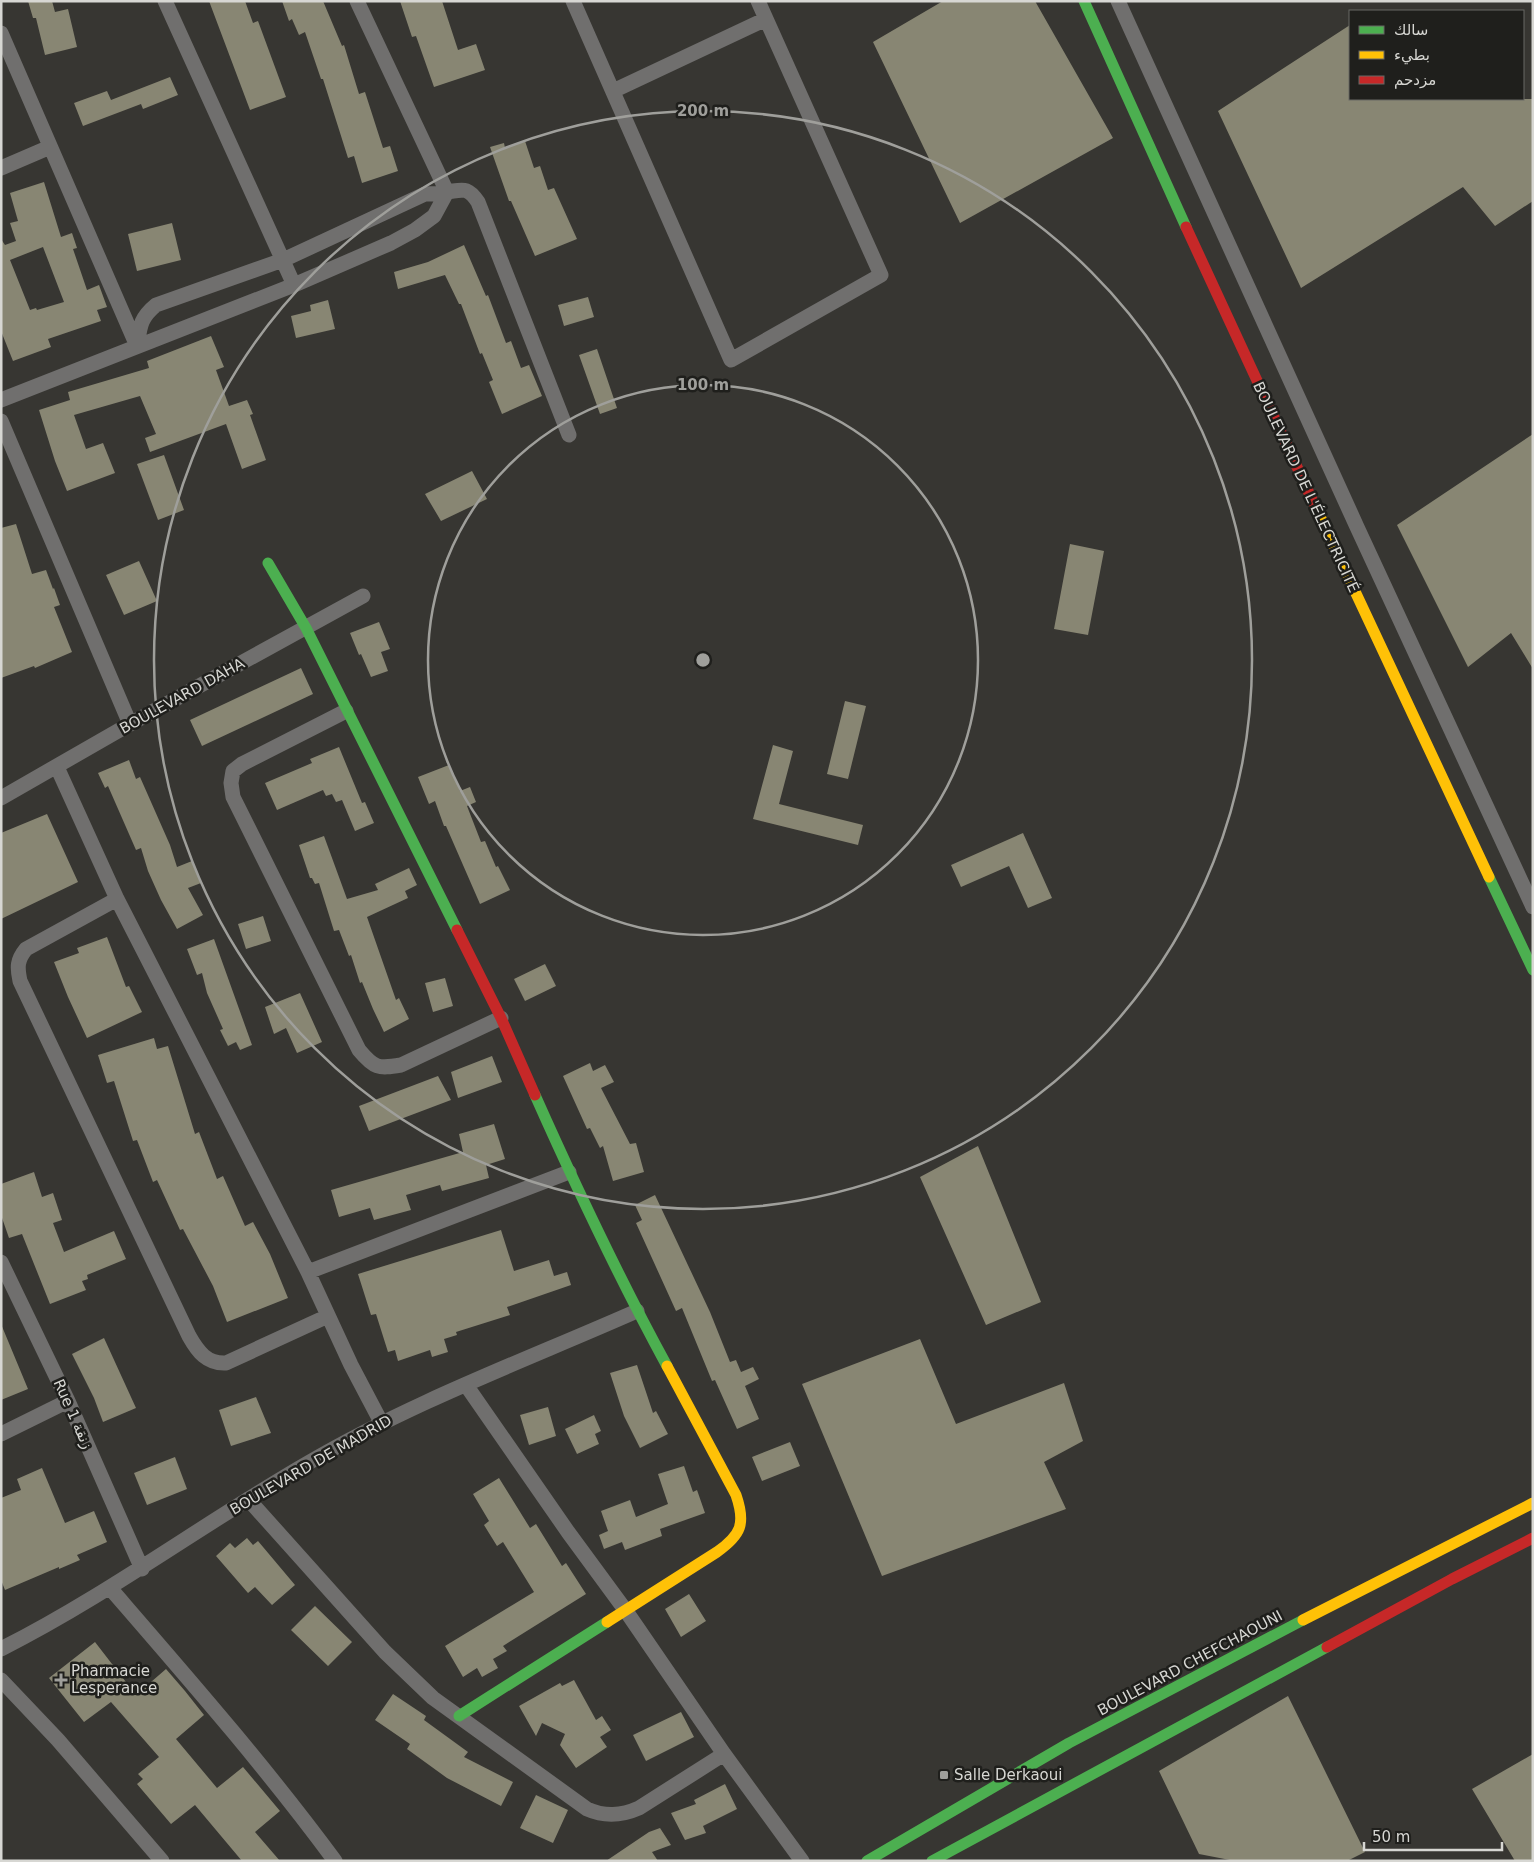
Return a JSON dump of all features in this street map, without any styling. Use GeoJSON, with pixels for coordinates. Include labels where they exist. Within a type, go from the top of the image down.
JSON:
{"type":"FeatureCollection","features":[{"type":"Feature","properties":{"kind":"street"},"geometry":{"type":"LineString","coordinates":[[165,1],[294,285]]}},
{"type":"Feature","properties":{"kind":"street"},"geometry":{"type":"LineString","coordinates":[[357,1],[447,192]]}},
{"type":"Feature","properties":{"kind":"street"},"geometry":{"type":"LineString","coordinates":[[573,1],[731,360],[881,275],[758,1]]}},
{"type":"Feature","properties":{"kind":"street","name":"BOULEVARD DE L'ÉLECTRICITÉ"},"geometry":{"type":"LineString","coordinates":[[1084,1],[1143,135],[1330,539],[1533,970]]}},
{"type":"Feature","properties":{"kind":"street","name":"BOULEVARD DE L'ÉLECTRICITÉ"},"geometry":{"type":"LineString","coordinates":[[1118,1],[1352,518],[1533,907]]}},
{"type":"Feature","properties":{"kind":"street"},"geometry":{"type":"LineString","coordinates":[[613,91],[766,19]]}},
{"type":"Feature","properties":{"kind":"street"},"geometry":{"type":"LineString","coordinates":[[1,33],[137,346]]}},
{"type":"Feature","properties":{"kind":"street"},"geometry":{"type":"LineString","coordinates":[[1,168],[50,147]]}},
{"type":"Feature","properties":{"kind":"street"},"geometry":{"type":"LineString","coordinates":[[137,346],[141,323],[147,313],[156,305],[283,260],[425,194],[459,189],[465,190],[472,194],[478,202],[569,435]]}},
{"type":"Feature","properties":{"kind":"street"},"geometry":{"type":"LineString","coordinates":[[1,400],[294,285],[391,243],[415,230],[434,216],[447,192]]}},
{"type":"Feature","properties":{"kind":"street"},"geometry":{"type":"LineString","coordinates":[[1,421],[130,724]]}},
{"type":"Feature","properties":{"kind":"street"},"geometry":{"type":"LineString","coordinates":[[268,563],[306,628],[501,1018],[569,1172],[637,1311],[736,1495],[742,1519],[741,1528],[730,1542],[626,1611],[459,1716]]}},
{"type":"Feature","properties":{"kind":"street","name":"BOULEVARD DAHA"},"geometry":{"type":"LineString","coordinates":[[1,798],[130,724],[363,596]]}},
{"type":"Feature","properties":{"kind":"street"},"geometry":{"type":"LineString","coordinates":[[346,711],[242,764],[233,771],[231,783],[233,797],[359,1050],[371,1064],[384,1068],[401,1065],[501,1018]]}},
{"type":"Feature","properties":{"kind":"street"},"geometry":{"type":"LineString","coordinates":[[57,767],[117,899],[308,1272],[381,1422]]}},
{"type":"Feature","properties":{"kind":"street"},"geometry":{"type":"LineString","coordinates":[[117,899],[26,949],[18,958],[17,968],[20,981],[189,1336],[205,1358],[215,1363],[226,1363],[328,1316]]}},
{"type":"Feature","properties":{"kind":"street"},"geometry":{"type":"LineString","coordinates":[[308,1272],[569,1172]]}},
{"type":"Feature","properties":{"kind":"street","name":"Rue 1 زنقة"},"geometry":{"type":"LineString","coordinates":[[1,1263],[68,1401],[142,1569]]}},
{"type":"Feature","properties":{"kind":"street","name":"BOULEVARD DE MADRID"},"geometry":{"type":"LineString","coordinates":[[1,1649],[57,1620],[142,1569],[248,1499],[381,1422],[637,1311]]}},
{"type":"Feature","properties":{"kind":"street"},"geometry":{"type":"LineString","coordinates":[[466,1385],[568,1532],[626,1611],[724,1754],[802,1861]]}},
{"type":"Feature","properties":{"kind":"street"},"geometry":{"type":"LineString","coordinates":[[1,1434],[68,1401]]}},
{"type":"Feature","properties":{"kind":"street"},"geometry":{"type":"LineString","coordinates":[[248,1499],[385,1652],[433,1698],[586,1809],[609,1815],[628,1813],[724,1754]]}},
{"type":"Feature","properties":{"kind":"street","name":"BOULEVARD CHEFCHAOUNI"},"geometry":{"type":"LineString","coordinates":[[867,1861],[1069,1743],[1365,1588],[1533,1504]]}},
{"type":"Feature","properties":{"kind":"street"},"geometry":{"type":"LineString","coordinates":[[932,1861],[1452,1579],[1533,1538]]}},
{"type":"Feature","properties":{"kind":"street"},"geometry":{"type":"LineString","coordinates":[[110,1588],[266,1772],[335,1861]]}},
{"type":"Feature","properties":{"kind":"street"},"geometry":{"type":"LineString","coordinates":[[1,1680],[58,1740],[162,1861]]}},
{"type":"Feature","properties":{"kind":"building"},"geometry":{"type":"Polygon","coordinates":[[[28,1],[52,1],[55,12],[68,9],[77,47],[45,55],[36,18],[33,18],[28,1]]]}},
{"type":"Feature","properties":{"kind":"building"},"geometry":{"type":"Polygon","coordinates":[[[209,1],[245,1],[253,23],[258,21],[286,97],[250,110],[209,1]]]}},
{"type":"Feature","properties":{"kind":"building"},"geometry":{"type":"Polygon","coordinates":[[[282,1],[323,1],[342,46],[344,45],[359,94],[365,92],[383,148],[390,146],[398,171],[362,183],[354,156],[348,158],[323,79],[321,79],[305,32],[299,35],[292,19],[289,21],[282,1]]]}},
{"type":"Feature","properties":{"kind":"building"},"geometry":{"type":"Polygon","coordinates":[[[400,1],[442,1],[458,50],[476,44],[485,70],[434,87],[416,36],[412,37],[400,1]]]}},
{"type":"Feature","properties":{"kind":"building"},"geometry":{"type":"Polygon","coordinates":[[[943,1],[1035,1],[1113,138],[960,223],[873,42],[943,1]]]}},
{"type":"Feature","properties":{"kind":"building"},"geometry":{"type":"Polygon","coordinates":[[[1349,26],[1349,100],[1533,99],[1533,201],[1495,226],[1463,187],[1301,288],[1218,111],[1349,26]]]}},
{"type":"Feature","properties":{"kind":"building"},"geometry":{"type":"Polygon","coordinates":[[[170,77],[178,95],[143,109],[141,104],[83,126],[74,103],[107,91],[111,100],[170,77]]]}},
{"type":"Feature","properties":{"kind":"building"},"geometry":{"type":"Polygon","coordinates":[[[525,141],[534,168],[540,166],[548,190],[554,188],[577,239],[535,256],[511,201],[509,201],[490,147],[504,143],[505,148],[525,141]]]}},
{"type":"Feature","properties":{"kind":"building"},"geometry":{"type":"Polygon","coordinates":[[[44,182],[61,237],[72,233],[77,248],[73,249],[87,290],[99,285],[107,307],[97,310],[101,321],[48,339],[51,347],[13,361],[1,331],[1,239],[5,245],[16,241],[10,223],[18,221],[10,193],[44,182]],[[43,247],[10,260],[30,310],[36,308],[37,310],[64,302],[43,247]]]}},
{"type":"Feature","properties":{"kind":"building"},"geometry":{"type":"Polygon","coordinates":[[[172,223],[181,260],[137,271],[128,234],[172,223]]]}},
{"type":"Feature","properties":{"kind":"building"},"geometry":{"type":"Polygon","coordinates":[[[464,245],[486,296],[488,295],[506,343],[511,341],[521,368],[529,365],[542,396],[502,414],[489,382],[493,380],[482,353],[480,354],[461,304],[459,304],[445,275],[398,289],[394,272],[428,262],[464,245]]]}},
{"type":"Feature","properties":{"kind":"building"},"geometry":{"type":"Polygon","coordinates":[[[588,297],[594,317],[564,326],[558,305],[588,297]]]}},
{"type":"Feature","properties":{"kind":"building"},"geometry":{"type":"Polygon","coordinates":[[[328,300],[335,329],[296,338],[291,316],[311,311],[310,305],[328,300]]]}},
{"type":"Feature","properties":{"kind":"building"},"geometry":{"type":"Polygon","coordinates":[[[211,336],[224,367],[216,370],[229,406],[247,400],[253,414],[250,415],[266,460],[242,469],[226,424],[150,452],[145,438],[156,434],[140,396],[74,415],[86,449],[103,443],[115,473],[67,491],[55,461],[39,410],[70,400],[68,392],[149,368],[147,361],[211,336]]]}},
{"type":"Feature","properties":{"kind":"building"},"geometry":{"type":"Polygon","coordinates":[[[597,349],[617,408],[600,414],[579,355],[597,349]]]}},
{"type":"Feature","properties":{"kind":"building"},"geometry":{"type":"Polygon","coordinates":[[[1533,434],[1533,669],[1511,633],[1468,667],[1397,525],[1533,434]]]}},
{"type":"Feature","properties":{"kind":"building"},"geometry":{"type":"Polygon","coordinates":[[[164,455],[184,510],[158,520],[137,464],[164,455]]]}},
{"type":"Feature","properties":{"kind":"building"},"geometry":{"type":"Polygon","coordinates":[[[472,471],[487,499],[441,521],[425,494],[472,471]]]}},
{"type":"Feature","properties":{"kind":"building"},"geometry":{"type":"Polygon","coordinates":[[[16,524],[32,574],[46,570],[54,588],[60,605],[54,607],[72,652],[35,668],[34,666],[1,678],[1,528],[16,524]]]}},
{"type":"Feature","properties":{"kind":"building"},"geometry":{"type":"Polygon","coordinates":[[[1070,544],[1104,551],[1088,635],[1054,629],[1070,544]]]}},
{"type":"Feature","properties":{"kind":"building"},"geometry":{"type":"Polygon","coordinates":[[[139,561],[157,601],[124,615],[106,575],[139,561]]]}},
{"type":"Feature","properties":{"kind":"building"},"geometry":{"type":"Polygon","coordinates":[[[379,622],[390,649],[381,652],[388,671],[371,677],[350,633],[379,622]]]}},
{"type":"Feature","properties":{"kind":"building"},"geometry":{"type":"Polygon","coordinates":[[[301,668],[313,694],[202,746],[190,720],[301,668]]]}},
{"type":"Feature","properties":{"kind":"building"},"geometry":{"type":"Polygon","coordinates":[[[845,701],[866,706],[848,779],[827,774],[845,701]]]}},
{"type":"Feature","properties":{"kind":"building"},"geometry":{"type":"Polygon","coordinates":[[[773,745],[793,751],[779,804],[863,825],[858,845],[753,819],[773,745]]]}},
{"type":"Feature","properties":{"kind":"building"},"geometry":{"type":"Polygon","coordinates":[[[339,747],[362,803],[365,802],[374,823],[355,831],[342,800],[336,802],[332,794],[326,796],[323,790],[277,810],[265,783],[312,763],[310,759],[339,747]]]}},
{"type":"Feature","properties":{"kind":"building"},"geometry":{"type":"Polygon","coordinates":[[[129,760],[136,779],[140,777],[170,845],[177,867],[192,861],[201,883],[188,888],[203,915],[177,929],[148,871],[141,848],[136,850],[108,786],[105,788],[98,773],[129,760]]]}},
{"type":"Feature","properties":{"kind":"building"},"geometry":{"type":"Polygon","coordinates":[[[449,765],[460,791],[470,787],[476,802],[467,806],[481,842],[485,841],[496,867],[498,866],[510,890],[480,904],[446,826],[444,826],[435,801],[429,804],[418,777],[449,765]]]}},
{"type":"Feature","properties":{"kind":"building"},"geometry":{"type":"Polygon","coordinates":[[[47,814],[78,882],[1,919],[1,833],[47,814]]]}},
{"type":"Feature","properties":{"kind":"building"},"geometry":{"type":"Polygon","coordinates":[[[1023,833],[1052,898],[1028,908],[1009,866],[961,887],[951,865],[1023,833]]]}},
{"type":"Feature","properties":{"kind":"building"},"geometry":{"type":"Polygon","coordinates":[[[324,836],[347,899],[378,890],[375,884],[409,868],[417,885],[405,891],[408,898],[367,917],[396,1000],[399,998],[409,1019],[384,1032],[362,982],[360,983],[351,955],[349,956],[339,930],[334,931],[319,883],[315,884],[312,878],[310,878],[299,845],[324,836]]]}},
{"type":"Feature","properties":{"kind":"building"},"geometry":{"type":"Polygon","coordinates":[[[263,916],[271,941],[246,949],[238,924],[263,916]]]}},
{"type":"Feature","properties":{"kind":"building"},"geometry":{"type":"Polygon","coordinates":[[[107,937],[126,987],[129,986],[142,1012],[87,1038],[54,962],[79,953],[77,948],[107,937]]]}},
{"type":"Feature","properties":{"kind":"building"},"geometry":{"type":"Polygon","coordinates":[[[214,939],[252,1045],[240,1050],[236,1042],[228,1046],[220,1030],[223,1029],[207,993],[202,973],[197,975],[187,949],[214,939]]]}},
{"type":"Feature","properties":{"kind":"building"},"geometry":{"type":"Polygon","coordinates":[[[545,964],[556,986],[525,1001],[514,979],[545,964]]]}},
{"type":"Feature","properties":{"kind":"building"},"geometry":{"type":"Polygon","coordinates":[[[445,978],[453,1006],[433,1012],[425,983],[445,978]]]}},
{"type":"Feature","properties":{"kind":"building"},"geometry":{"type":"Polygon","coordinates":[[[300,993],[322,1042],[297,1053],[286,1028],[274,1034],[265,1007],[300,993]]]}},
{"type":"Feature","properties":{"kind":"building"},"geometry":{"type":"Polygon","coordinates":[[[154,1038],[157,1049],[168,1046],[195,1134],[199,1132],[217,1179],[223,1176],[245,1226],[253,1222],[270,1254],[288,1298],[227,1322],[213,1286],[183,1229],[180,1230],[157,1180],[153,1182],[137,1140],[133,1141],[114,1081],[107,1083],[98,1055],[154,1038]]]}},
{"type":"Feature","properties":{"kind":"building"},"geometry":{"type":"Polygon","coordinates":[[[492,1056],[502,1082],[458,1098],[451,1072],[492,1056]]]}},
{"type":"Feature","properties":{"kind":"building"},"geometry":{"type":"Polygon","coordinates":[[[590,1063],[593,1071],[605,1065],[614,1082],[601,1088],[630,1144],[636,1143],[644,1172],[613,1181],[603,1146],[600,1148],[590,1128],[587,1129],[563,1076],[590,1063]]]}},
{"type":"Feature","properties":{"kind":"building"},"geometry":{"type":"Polygon","coordinates":[[[438,1076],[451,1100],[369,1131],[359,1106],[438,1076]]]}},
{"type":"Feature","properties":{"kind":"building"},"geometry":{"type":"Polygon","coordinates":[[[494,1124],[505,1159],[486,1165],[489,1178],[442,1191],[440,1185],[406,1195],[411,1210],[374,1220],[370,1208],[339,1217],[331,1190],[463,1152],[459,1134],[494,1124]]]}},
{"type":"Feature","properties":{"kind":"building"},"geometry":{"type":"Polygon","coordinates":[[[978,1146],[1041,1302],[986,1325],[920,1177],[978,1146]]]}},
{"type":"Feature","properties":{"kind":"building"},"geometry":{"type":"Polygon","coordinates":[[[34,1172],[42,1197],[53,1193],[62,1220],[53,1223],[64,1252],[114,1231],[126,1259],[87,1275],[88,1279],[82,1281],[86,1290],[50,1304],[22,1234],[9,1238],[1,1215],[1,1184],[34,1172]]]}},
{"type":"Feature","properties":{"kind":"building"},"geometry":{"type":"Polygon","coordinates":[[[655,1195],[710,1312],[730,1362],[736,1360],[741,1372],[753,1367],[759,1379],[745,1386],[759,1419],[737,1429],[715,1380],[712,1381],[682,1308],[676,1311],[636,1223],[642,1220],[635,1205],[655,1195]]]}},
{"type":"Feature","properties":{"kind":"building"},"geometry":{"type":"Polygon","coordinates":[[[501,1230],[514,1271],[549,1260],[554,1276],[567,1272],[571,1285],[507,1307],[510,1315],[456,1332],[457,1335],[444,1339],[448,1352],[432,1357],[430,1350],[398,1361],[395,1350],[388,1352],[376,1314],[371,1315],[358,1274],[501,1230]]]}},
{"type":"Feature","properties":{"kind":"building"},"geometry":{"type":"Polygon","coordinates":[[[1,1324],[28,1389],[1,1400],[1,1324]]]}},
{"type":"Feature","properties":{"kind":"building"},"geometry":{"type":"Polygon","coordinates":[[[104,1338],[136,1408],[103,1422],[94,1398],[72,1354],[104,1338]]]}},
{"type":"Feature","properties":{"kind":"building"},"geometry":{"type":"Polygon","coordinates":[[[920,1339],[956,1424],[1064,1383],[1083,1441],[1044,1462],[1066,1509],[882,1576],[802,1384],[920,1339]]]}},
{"type":"Feature","properties":{"kind":"building"},"geometry":{"type":"Polygon","coordinates":[[[637,1365],[653,1413],[656,1411],[668,1434],[640,1448],[624,1416],[610,1373],[637,1365]]]}},
{"type":"Feature","properties":{"kind":"building"},"geometry":{"type":"Polygon","coordinates":[[[256,1397],[271,1433],[231,1446],[219,1410],[256,1397]]]}},
{"type":"Feature","properties":{"kind":"building"},"geometry":{"type":"Polygon","coordinates":[[[548,1407],[556,1436],[529,1445],[520,1415],[548,1407]]]}},
{"type":"Feature","properties":{"kind":"building"},"geometry":{"type":"Polygon","coordinates":[[[594,1415],[601,1431],[595,1434],[599,1444],[577,1454],[565,1429],[594,1415]]]}},
{"type":"Feature","properties":{"kind":"building"},"geometry":{"type":"Polygon","coordinates":[[[790,1442],[800,1466],[762,1481],[752,1457],[790,1442]]]}},
{"type":"Feature","properties":{"kind":"building"},"geometry":{"type":"Polygon","coordinates":[[[175,1457],[187,1489],[147,1505],[134,1473],[175,1457]]]}},
{"type":"Feature","properties":{"kind":"building"},"geometry":{"type":"Polygon","coordinates":[[[684,1466],[693,1492],[697,1490],[705,1513],[660,1529],[662,1536],[625,1550],[622,1542],[604,1549],[599,1535],[608,1531],[601,1511],[630,1500],[636,1517],[668,1504],[658,1474],[684,1466]]]}},
{"type":"Feature","properties":{"kind":"building"},"geometry":{"type":"Polygon","coordinates":[[[42,1468],[65,1523],[94,1511],[107,1542],[77,1555],[80,1560],[5,1590],[1,1580],[1,1498],[21,1490],[17,1479],[42,1468]]]}},
{"type":"Feature","properties":{"kind":"building"},"geometry":{"type":"Polygon","coordinates":[[[499,1478],[530,1528],[536,1524],[562,1566],[566,1563],[586,1594],[503,1646],[507,1651],[493,1659],[498,1668],[482,1677],[477,1668],[463,1677],[445,1646],[534,1592],[503,1542],[497,1546],[484,1525],[489,1521],[473,1494],[499,1478]]]}},
{"type":"Feature","properties":{"kind":"building"},"geometry":{"type":"Polygon","coordinates":[[[247,1538],[253,1545],[258,1541],[295,1585],[272,1605],[255,1587],[248,1593],[216,1556],[230,1543],[235,1548],[247,1538]]]}},
{"type":"Feature","properties":{"kind":"building"},"geometry":{"type":"Polygon","coordinates":[[[689,1594],[706,1621],[681,1637],[665,1609],[689,1594]]]}},
{"type":"Feature","properties":{"kind":"building"},"geometry":{"type":"Polygon","coordinates":[[[315,1606],[352,1642],[328,1666],[291,1630],[315,1606]]]}},
{"type":"Feature","properties":{"kind":"building"},"geometry":{"type":"Polygon","coordinates":[[[95,1642],[136,1695],[166,1669],[185,1691],[204,1715],[176,1739],[217,1788],[243,1767],[280,1811],[255,1832],[280,1861],[242,1861],[195,1805],[171,1824],[137,1784],[143,1779],[138,1774],[159,1757],[111,1702],[84,1722],[49,1678],[95,1642]]]}},
{"type":"Feature","properties":{"kind":"building"},"geometry":{"type":"Polygon","coordinates":[[[574,1680],[596,1720],[602,1716],[611,1730],[600,1737],[607,1747],[576,1768],[560,1745],[565,1734],[542,1723],[536,1736],[519,1706],[560,1683],[562,1686],[574,1680]]]}},
{"type":"Feature","properties":{"kind":"building"},"geometry":{"type":"Polygon","coordinates":[[[393,1694],[426,1716],[424,1720],[468,1752],[464,1757],[513,1782],[501,1806],[447,1778],[407,1749],[410,1744],[375,1720],[393,1694]]]}},
{"type":"Feature","properties":{"kind":"building"},"geometry":{"type":"Polygon","coordinates":[[[1288,1696],[1365,1852],[1347,1861],[1235,1861],[1199,1854],[1159,1771],[1288,1696]]]}},
{"type":"Feature","properties":{"kind":"building"},"geometry":{"type":"Polygon","coordinates":[[[681,1712],[694,1737],[646,1761],[633,1735],[681,1712]]]}},
{"type":"Feature","properties":{"kind":"building"},"geometry":{"type":"Polygon","coordinates":[[[1533,1754],[1533,1861],[1515,1861],[1472,1789],[1533,1754]]]}},
{"type":"Feature","properties":{"kind":"building"},"geometry":{"type":"Polygon","coordinates":[[[725,1784],[737,1809],[703,1826],[706,1833],[685,1840],[671,1813],[696,1804],[694,1800],[725,1784]]]}},
{"type":"Feature","properties":{"kind":"building"},"geometry":{"type":"Polygon","coordinates":[[[536,1795],[568,1810],[553,1843],[520,1828],[536,1795]]]}},
{"type":"Feature","properties":{"kind":"building"},"geometry":{"type":"Polygon","coordinates":[[[660,1828],[671,1845],[652,1852],[658,1861],[606,1861],[649,1832],[660,1828]]]}},
{"type":"Feature","properties":{"kind":"traffic: fast"},"geometry":{"type":"LineString","coordinates":[[1084,1],[1186,227]]}},
{"type":"Feature","properties":{"kind":"traffic: fast"},"geometry":{"type":"LineString","coordinates":[[268,563],[306,628],[457,930]]}},
{"type":"Feature","properties":{"kind":"traffic: fast"},"geometry":{"type":"LineString","coordinates":[[1489,877],[1533,970]]}},
{"type":"Feature","properties":{"kind":"traffic: fast"},"geometry":{"type":"LineString","coordinates":[[535,1095],[598,1232],[667,1366]]}},
{"type":"Feature","properties":{"kind":"traffic: fast"},"geometry":{"type":"LineString","coordinates":[[867,1861],[1069,1743],[1303,1620]]}},
{"type":"Feature","properties":{"kind":"traffic: fast"},"geometry":{"type":"LineString","coordinates":[[459,1716],[607,1622]]}},
{"type":"Feature","properties":{"kind":"traffic: fast"},"geometry":{"type":"LineString","coordinates":[[932,1861],[1327,1647]]}},
{"type":"Feature","properties":{"kind":"traffic: slow"},"geometry":{"type":"LineString","coordinates":[[1315,506],[1489,877]]}},
{"type":"Feature","properties":{"kind":"traffic: slow"},"geometry":{"type":"LineString","coordinates":[[607,1622],[725,1546],[736,1534],[741,1521],[736,1495],[667,1366]]}},
{"type":"Feature","properties":{"kind":"traffic: slow"},"geometry":{"type":"LineString","coordinates":[[1303,1620],[1533,1503]]}},
{"type":"Feature","properties":{"kind":"traffic: jam"},"geometry":{"type":"LineString","coordinates":[[1186,227],[1315,506]]}},
{"type":"Feature","properties":{"kind":"traffic: jam"},"geometry":{"type":"LineString","coordinates":[[457,930],[501,1018],[535,1095]]}},
{"type":"Feature","properties":{"kind":"traffic: jam"},"geometry":{"type":"LineString","coordinates":[[1327,1647],[1452,1579],[1533,1538]]}},
{"type":"Feature","properties":{"kind":"place","name":"Pharmacie Lesperance"},"geometry":{"type":"Point","coordinates":[61,1680]}},
{"type":"Feature","properties":{"kind":"place","name":"Salle Derkaoui"},"geometry":{"type":"Point","coordinates":[944,1775]}}]}
